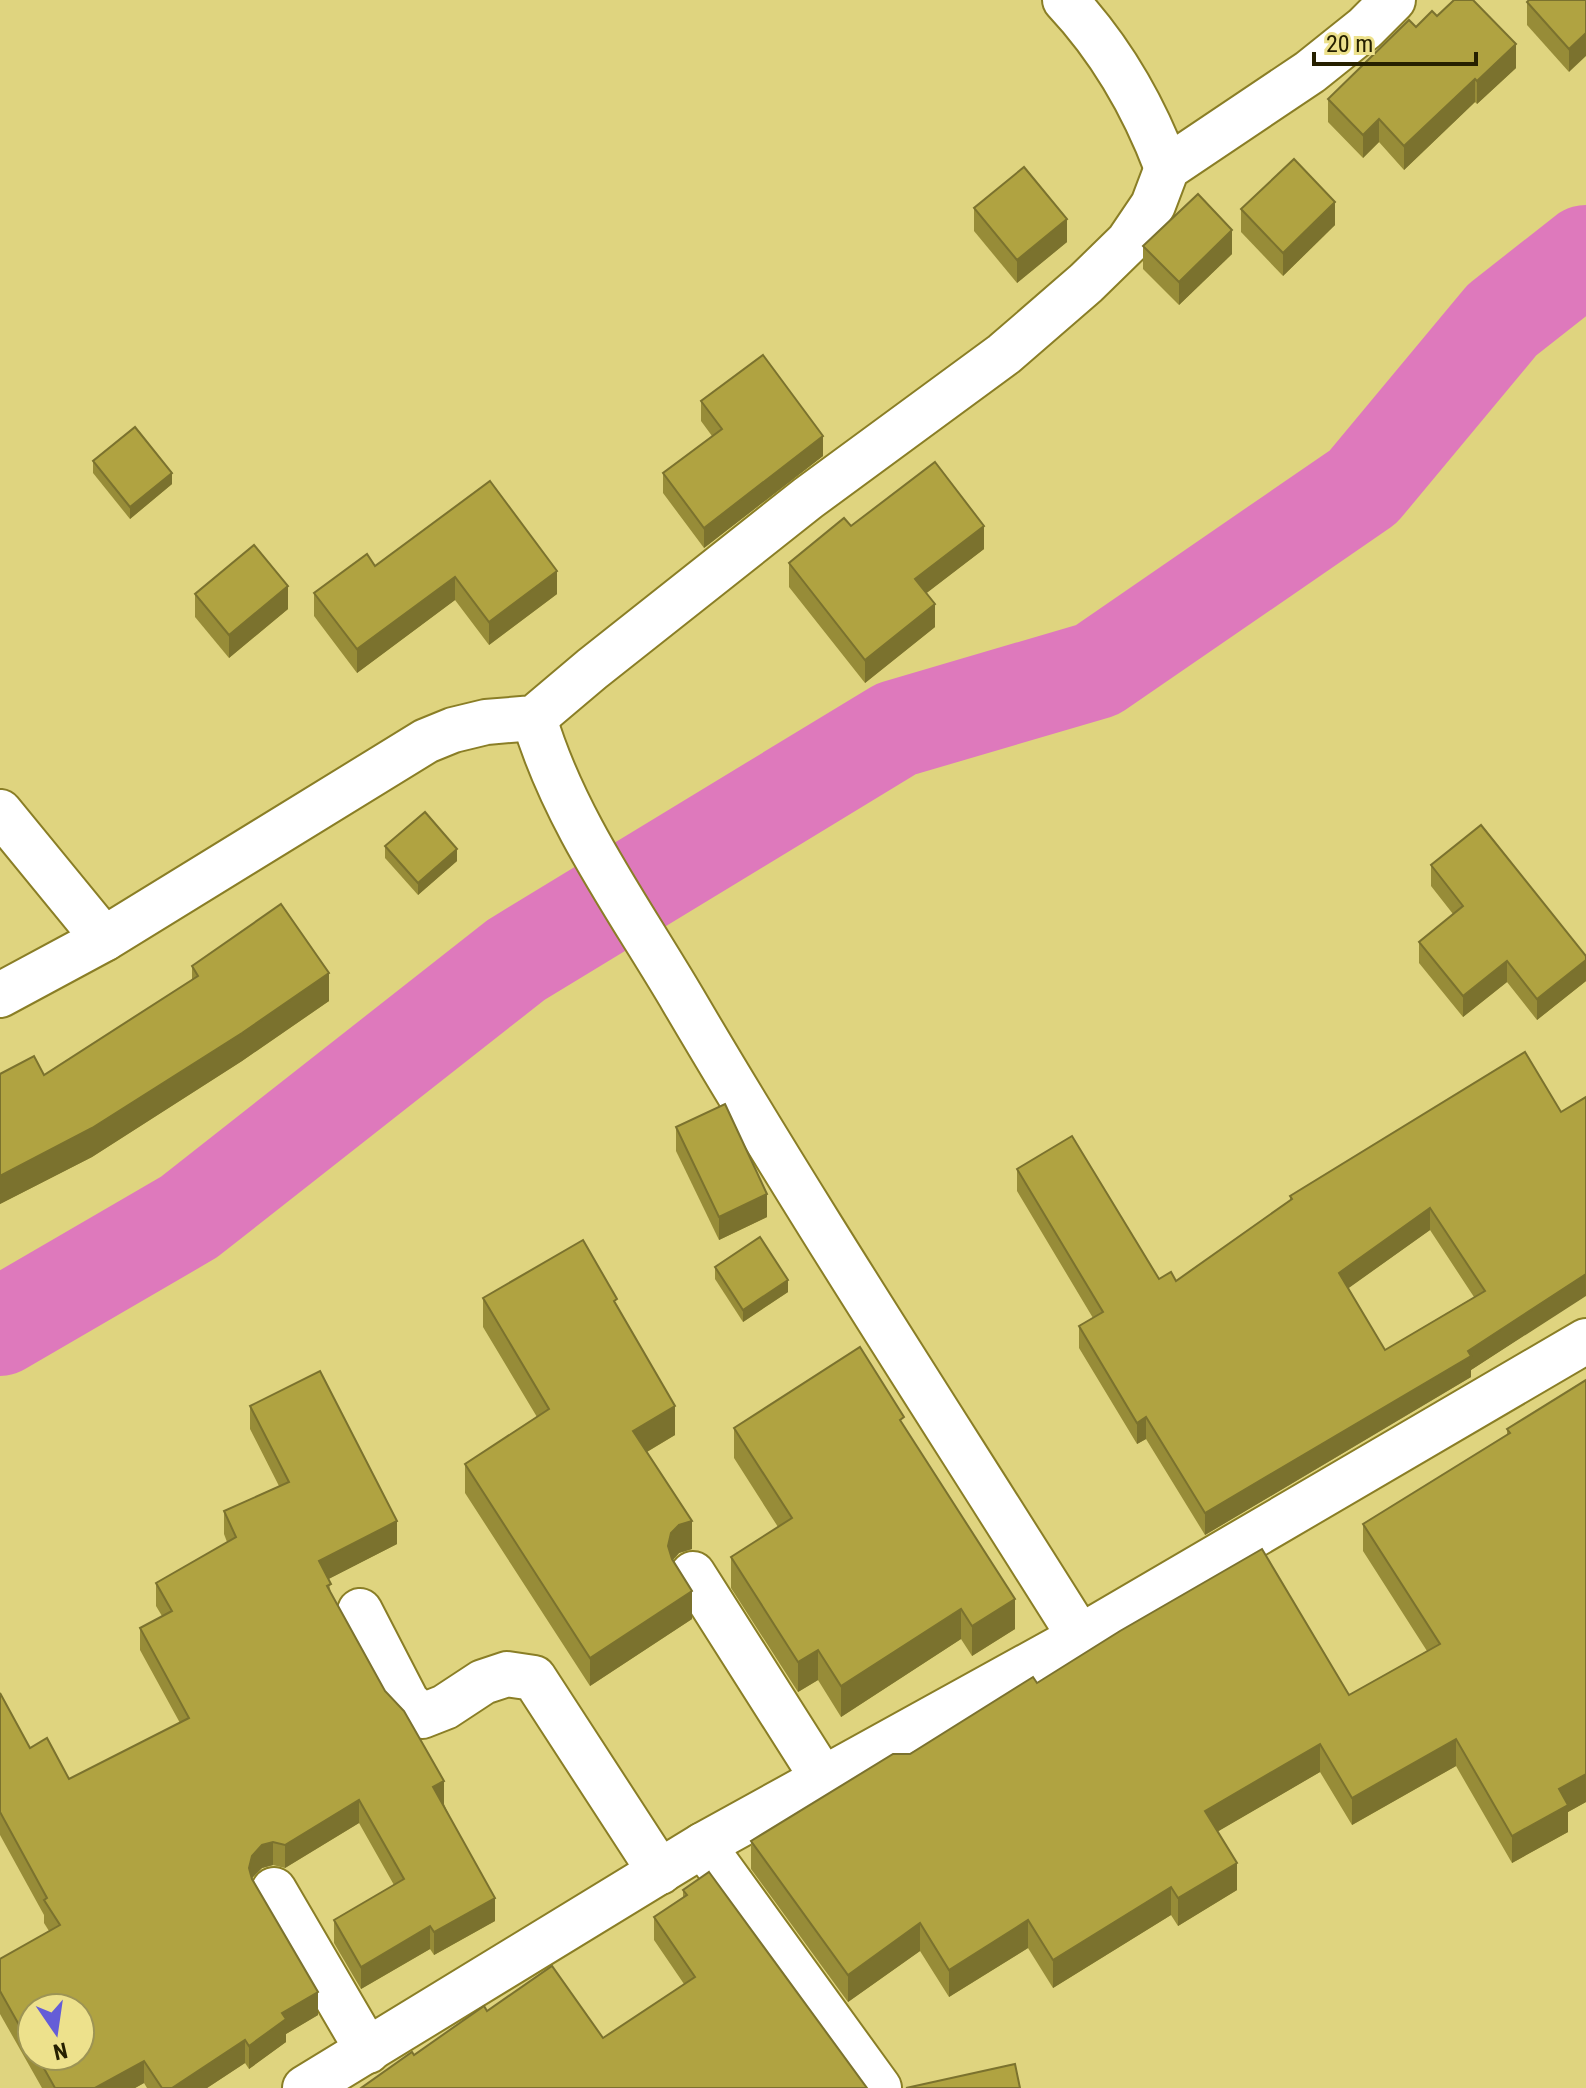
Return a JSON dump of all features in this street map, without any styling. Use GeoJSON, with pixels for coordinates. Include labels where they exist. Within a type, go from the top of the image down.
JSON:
{"type":"FeatureCollection","features":[{"type":"Feature","properties":{"kind":"street"},"geometry":{"type":"LineString","coordinates":[[1065,0],[1089,25],[1136,98],[1167,168]]}},
{"type":"Feature","properties":{"kind":"street"},"geometry":{"type":"LineString","coordinates":[[0,995],[104,939],[426,741],[486,722],[534,718],[808,498],[1004,354],[1128,242],[1153,205],[1167,168],[1310,72],[1365,28],[1393,0]]}},
{"type":"Feature","properties":{"kind":"street"},"geometry":{"type":"LineString","coordinates":[[534,718],[556,780],[603,867],[751,1115],[1080,1637]]}},
{"type":"Feature","properties":{"kind":"street"},"geometry":{"type":"LineString","coordinates":[[0,812],[104,939]]}},
{"type":"Feature","properties":{"kind":"street"},"geometry":{"type":"LineString","coordinates":[[305,2088],[703,1845],[1080,1637],[1586,1341]]}},
{"type":"Feature","properties":{"kind":"street"},"geometry":{"type":"LineString","coordinates":[[693,1574],[822,1777]]}},
{"type":"Feature","properties":{"kind":"street"},"geometry":{"type":"LineString","coordinates":[[360,1611],[407,1702],[422,1716],[445,1707],[483,1682],[507,1674],[534,1678],[660,1872]]}},
{"type":"Feature","properties":{"kind":"street"},"geometry":{"type":"LineString","coordinates":[[703,1845],[879,2088]]}},
{"type":"Feature","properties":{"kind":"street"},"geometry":{"type":"LineString","coordinates":[[274,1890],[368,2051]]}},
{"type":"Feature","properties":{"kind":"building"},"geometry":{"type":"Polygon","coordinates":[[[1454,0],[1473,0],[1516,44],[1404,146],[1379,119],[1363,135],[1328,99],[1409,20],[1416,27],[1432,11],[1437,16],[1454,0]]]}},
{"type":"Feature","properties":{"kind":"building"},"geometry":{"type":"Polygon","coordinates":[[[1586,0],[1586,33],[1569,49],[1527,2],[1586,0]]]}},
{"type":"Feature","properties":{"kind":"building"},"geometry":{"type":"Polygon","coordinates":[[[1294,159],[1335,202],[1283,253],[1241,209],[1294,159]]]}},
{"type":"Feature","properties":{"kind":"building"},"geometry":{"type":"Polygon","coordinates":[[[1024,167],[1067,219],[1017,260],[974,208],[1024,167]]]}},
{"type":"Feature","properties":{"kind":"building"},"geometry":{"type":"Polygon","coordinates":[[[1198,194],[1232,230],[1179,282],[1143,246],[1198,194]]]}},
{"type":"Feature","properties":{"kind":"building"},"geometry":{"type":"Polygon","coordinates":[[[763,355],[823,436],[704,528],[663,473],[722,429],[701,401],[763,355]]]}},
{"type":"Feature","properties":{"kind":"building"},"geometry":{"type":"Polygon","coordinates":[[[135,427],[172,473],[130,507],[93,461],[135,427]]]}},
{"type":"Feature","properties":{"kind":"building"},"geometry":{"type":"Polygon","coordinates":[[[935,462],[984,526],[915,579],[935,604],[865,660],[789,563],[844,518],[851,526],[935,462]]]}},
{"type":"Feature","properties":{"kind":"building"},"geometry":{"type":"Polygon","coordinates":[[[490,481],[557,571],[489,622],[455,577],[357,649],[314,593],[367,554],[375,566],[490,481]]]}},
{"type":"Feature","properties":{"kind":"building"},"geometry":{"type":"Polygon","coordinates":[[[254,545],[288,586],[229,635],[195,594],[254,545]]]}},
{"type":"Feature","properties":{"kind":"building"},"geometry":{"type":"Polygon","coordinates":[[[425,812],[457,849],[418,883],[385,846],[425,812]]]}},
{"type":"Feature","properties":{"kind":"building"},"geometry":{"type":"Polygon","coordinates":[[[1481,825],[1586,956],[1586,960],[1537,999],[1507,961],[1463,996],[1419,942],[1463,906],[1431,865],[1481,825]]]}},
{"type":"Feature","properties":{"kind":"building"},"geometry":{"type":"Polygon","coordinates":[[[281,904],[329,973],[242,1033],[92,1128],[0,1176],[0,1074],[34,1056],[44,1075],[198,976],[192,966],[281,904]]]}},
{"type":"Feature","properties":{"kind":"building"},"geometry":{"type":"Polygon","coordinates":[[[1525,1052],[1561,1112],[1586,1097],[1586,1274],[1468,1351],[1471,1356],[1205,1513],[1146,1417],[1137,1423],[1079,1326],[1103,1312],[1017,1169],[1072,1136],[1159,1279],[1171,1272],[1176,1281],[1292,1199],[1290,1196],[1525,1052]],[[1430,1208],[1339,1273],[1385,1350],[1485,1291],[1430,1208]]]}},
{"type":"Feature","properties":{"kind":"building"},"geometry":{"type":"Polygon","coordinates":[[[725,1104],[767,1194],[719,1217],[676,1127],[725,1104]]]}},
{"type":"Feature","properties":{"kind":"building"},"geometry":{"type":"Polygon","coordinates":[[[760,1237],[788,1280],[743,1310],[715,1267],[760,1237]]]}},
{"type":"Feature","properties":{"kind":"building"},"geometry":{"type":"Polygon","coordinates":[[[583,1240],[617,1299],[614,1301],[675,1406],[633,1431],[692,1521],[679,1525],[671,1533],[668,1546],[672,1559],[692,1591],[590,1658],[465,1464],[549,1409],[483,1298],[583,1240]]]}},
{"type":"Feature","properties":{"kind":"building"},"geometry":{"type":"Polygon","coordinates":[[[860,1347],[904,1417],[900,1420],[1015,1599],[972,1626],[961,1609],[841,1686],[818,1650],[798,1662],[731,1557],[792,1518],[734,1428],[860,1347]]]}},
{"type":"Feature","properties":{"kind":"building"},"geometry":{"type":"Polygon","coordinates":[[[320,1371],[397,1521],[319,1561],[331,1584],[327,1586],[385,1691],[404,1711],[444,1781],[433,1787],[495,1898],[434,1932],[430,1926],[361,1967],[334,1920],[404,1879],[359,1800],[285,1845],[273,1842],[262,1845],[252,1856],[249,1868],[252,1879],[318,1992],[282,2013],[286,2019],[249,2046],[245,2040],[172,2088],[162,2088],[144,2061],[95,2088],[55,2088],[46,2072],[96,2072],[96,1992],[16,1992],[16,2020],[0,1991],[0,1959],[60,1925],[44,1900],[47,1898],[0,1812],[0,1693],[30,1748],[47,1738],[69,1779],[189,1718],[140,1628],[172,1611],[156,1583],[236,1537],[224,1511],[289,1482],[250,1406],[320,1371]]]}},
{"type":"Feature","properties":{"kind":"building"},"geometry":{"type":"Polygon","coordinates":[[[1586,1380],[1586,1774],[1559,1789],[1568,1805],[1512,1836],[1456,1739],[1352,1798],[1320,1744],[1205,1811],[1237,1863],[1178,1898],[1171,1887],[1053,1960],[1028,1920],[949,1970],[920,1923],[848,1975],[751,1841],[893,1754],[910,1754],[1033,1677],[1037,1683],[1262,1549],[1349,1695],[1440,1644],[1363,1524],[1510,1433],[1507,1429],[1586,1380]]]}},
{"type":"Feature","properties":{"kind":"building"},"geometry":{"type":"Polygon","coordinates":[[[709,1872],[867,2088],[361,2088],[484,2006],[487,2011],[552,1966],[603,2038],[695,1977],[654,1917],[687,1895],[683,1890],[709,1872]]]}},
{"type":"Feature","properties":{"kind":"building"},"geometry":{"type":"Polygon","coordinates":[[[1015,2064],[1020,2088],[906,2088],[1015,2064]]]}},
{"type":"Feature","properties":{"kind":"waterway"},"geometry":{"type":"LineString","coordinates":[[0,1327],[189,1217],[516,960],[896,729],[1097,670],[1363,487],[1502,320],[1586,254]]}}]}
